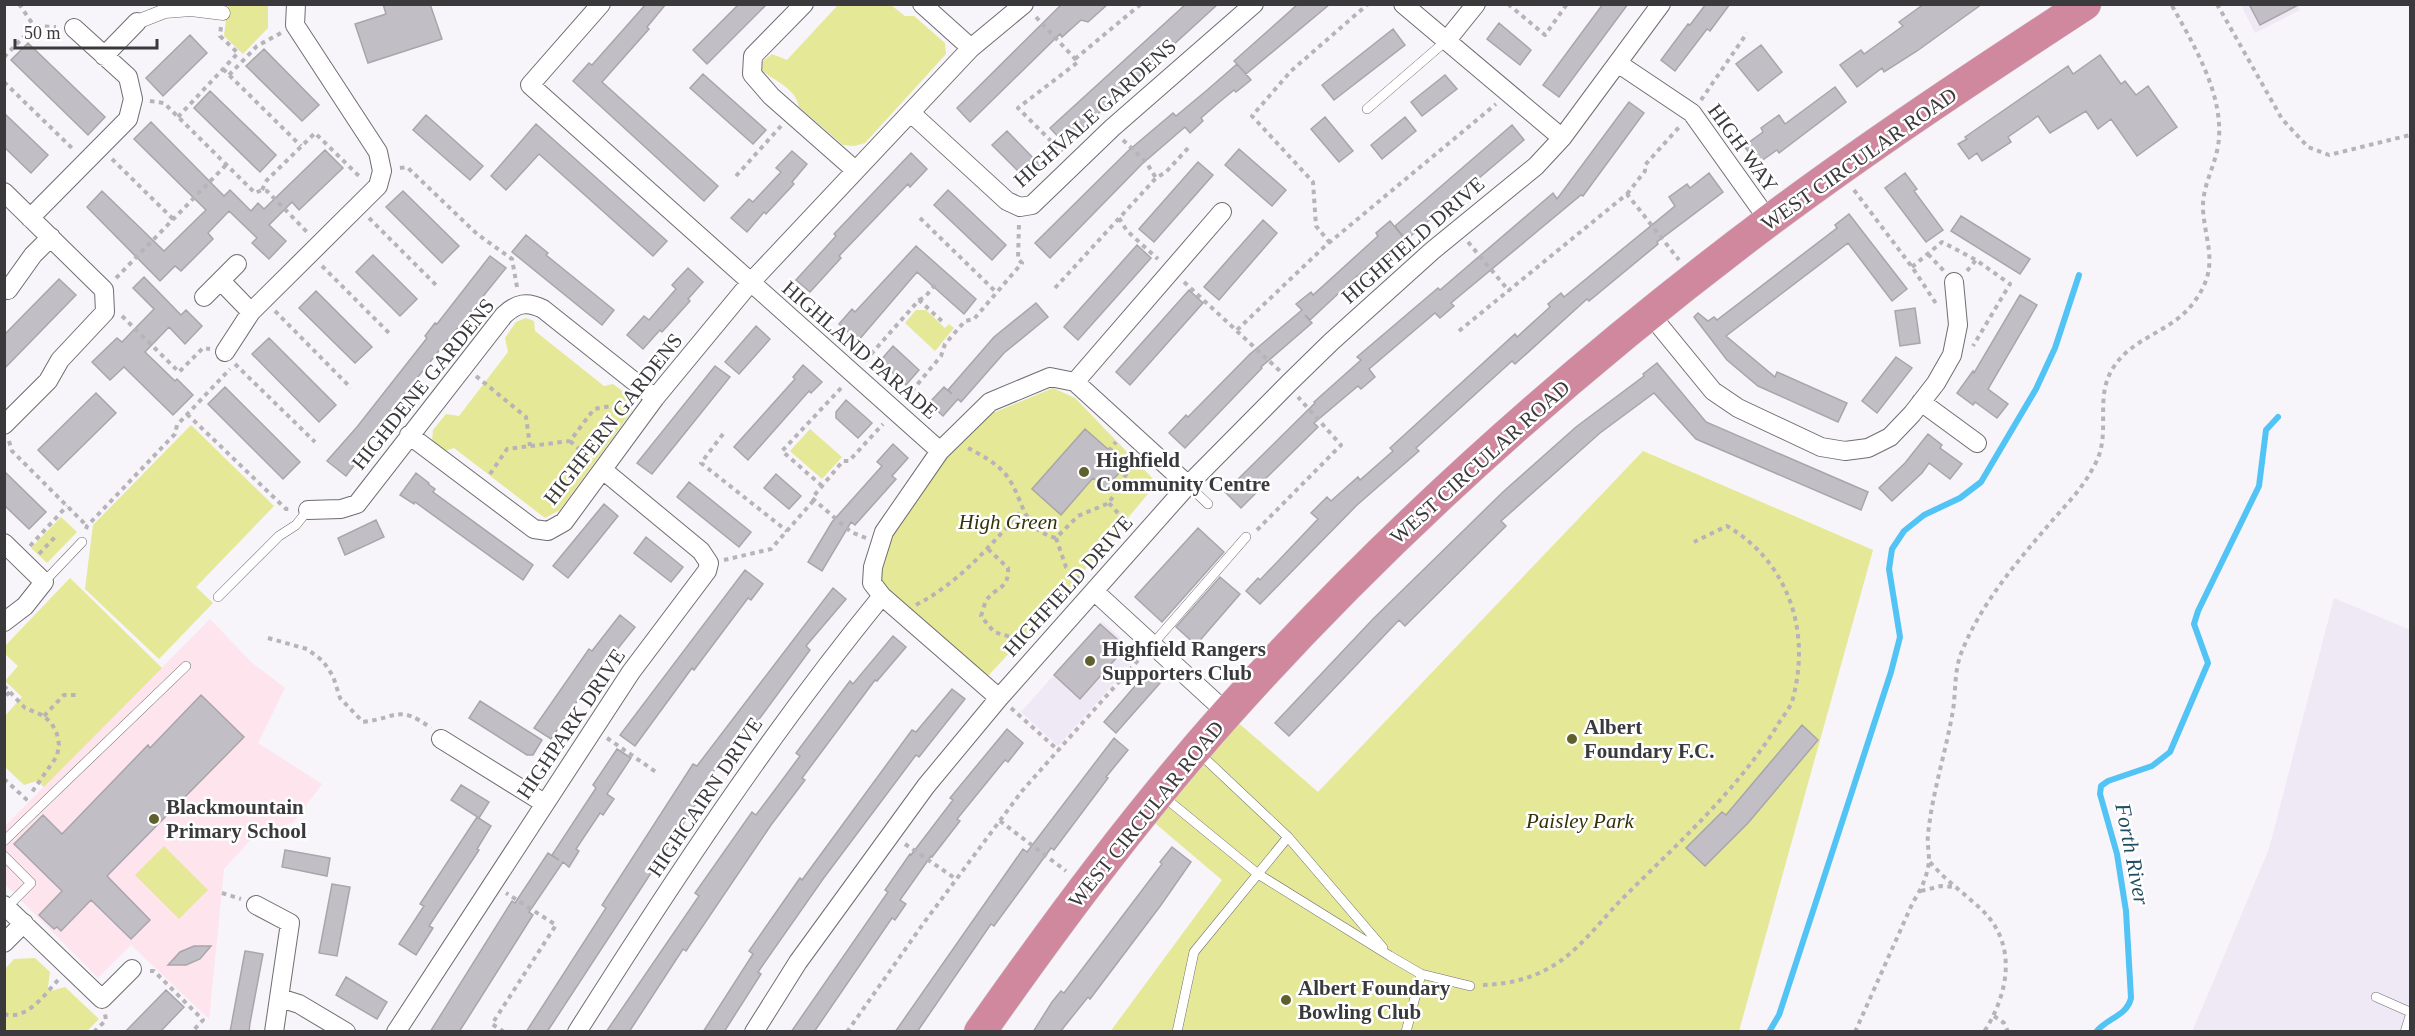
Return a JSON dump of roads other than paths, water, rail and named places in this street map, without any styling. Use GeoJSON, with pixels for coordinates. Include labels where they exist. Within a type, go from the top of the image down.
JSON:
{"type":"FeatureCollection","features":[{"type":"Feature","properties":{"kind":"highway","name":"WEST CIRCULAR ROAD"},"geometry":{"type":"LineString","coordinates":[[980,1032],[1085,886],[1227,713],[1347,586],[1451,485],[1536,408],[1650,314],[1769,221],[1839,170],[2085,4]]}},
{"type":"Feature","properties":{"kind":"street"},"geometry":{"type":"LineString","coordinates":[[230,358],[257,306],[378,186],[382,171],[378,152],[295,25],[296,4]]}},
{"type":"Feature","properties":{"kind":"street"},"geometry":{"type":"LineString","coordinates":[[602,4],[530,85],[750,283]]}},
{"type":"Feature","properties":{"kind":"street"},"geometry":{"type":"LineString","coordinates":[[804,4],[753,56],[752,74],[771,96],[855,170]]}},
{"type":"Feature","properties":{"kind":"street"},"geometry":{"type":"LineString","coordinates":[[922,4],[971,48]]}},
{"type":"Feature","properties":{"kind":"street","name":"HIGHVALE GARDENS"},"geometry":{"type":"LineString","coordinates":[[911,113],[1007,201],[1020,207],[1032,205],[1127,115],[1254,4]]}},
{"type":"Feature","properties":{"kind":"street"},"geometry":{"type":"LineString","coordinates":[[1403,4],[1562,138]]}},
{"type":"Feature","properties":{"kind":"street"},"geometry":{"type":"LineString","coordinates":[[1447,40],[1476,4]]}},
{"type":"Feature","properties":{"kind":"street","name":"HIGHFIELD DRIVE"},"geometry":{"type":"LineString","coordinates":[[754,1032],[798,962],[926,786],[999,698],[1188,485],[1289,383],[1432,251],[1536,166],[1562,138],[1661,4]]}},
{"type":"Feature","properties":{"kind":"street"},"geometry":{"type":"LineString","coordinates":[[104,56],[137,22],[165,11],[191,9],[223,13]]}},
{"type":"Feature","properties":{"kind":"street","name":"HIGHFERN GARDENS"},"geometry":{"type":"LineString","coordinates":[[409,435],[534,529],[548,531],[564,522],[655,398],[750,283],[971,48],[1028,9]]}},
{"type":"Feature","properties":{"kind":"street"},"geometry":{"type":"LineString","coordinates":[[30,218],[128,119],[133,99],[128,77],[74,28]]}},
{"type":"Feature","properties":{"kind":"street","name":"HIGH WAY"},"geometry":{"type":"LineString","coordinates":[[1618,64],[1692,113],[1769,221]]}},
{"type":"Feature","properties":{"kind":"street"},"geometry":{"type":"LineString","coordinates":[[4,192],[104,290],[105,312],[60,360],[48,381],[6,430]]}},
{"type":"Feature","properties":{"kind":"street"},"geometry":{"type":"LineString","coordinates":[[1075,382],[1222,212]]}},
{"type":"Feature","properties":{"kind":"street"},"geometry":{"type":"LineString","coordinates":[[8,290],[33,255],[51,237]]}},
{"type":"Feature","properties":{"kind":"street"},"geometry":{"type":"LineString","coordinates":[[204,297],[237,264]]}},
{"type":"Feature","properties":{"kind":"street"},"geometry":{"type":"LineString","coordinates":[[221,281],[257,306]]}},
{"type":"Feature","properties":{"kind":"street"},"geometry":{"type":"LineString","coordinates":[[1650,314],[1713,391],[1738,408],[1821,447],[1845,451],[1868,448],[1890,437],[1936,383],[1952,355],[1958,325],[1954,282]]}},
{"type":"Feature","properties":{"kind":"street","name":"HIGHLAND PARADE"},"geometry":{"type":"LineString","coordinates":[[750,283],[895,411],[946,444]]}},
{"type":"Feature","properties":{"kind":"street","name":"HIGHDENE GARDENS"},"geometry":{"type":"LineString","coordinates":[[309,510],[341,509],[357,504],[504,315],[521,304],[531,303],[543,309],[655,398]]}},
{"type":"Feature","properties":{"kind":"street"},"geometry":{"type":"LineString","coordinates":[[999,698],[882,596],[872,583],[873,567],[884,532],[946,444],[990,402],[1050,377],[1075,382],[1188,485]]}},
{"type":"Feature","properties":{"kind":"street"},"geometry":{"type":"LineString","coordinates":[[1921,402],[1977,443]]}},
{"type":"Feature","properties":{"kind":"street","name":"HIGHPARK DRIVE"},"geometry":{"type":"LineString","coordinates":[[396,1032],[631,672],[707,571],[709,563],[701,550],[603,470]]}},
{"type":"Feature","properties":{"kind":"street"},"geometry":{"type":"LineString","coordinates":[[4,543],[44,582],[25,606],[4,622]]}},
{"type":"Feature","properties":{"kind":"street"},"geometry":{"type":"LineString","coordinates":[[1094,591],[1227,713]]}},
{"type":"Feature","properties":{"kind":"street","name":"HIGHCAIRN DRIVE"},"geometry":{"type":"LineString","coordinates":[[577,1032],[623,958],[756,762],[808,689],[882,596]]}},
{"type":"Feature","properties":{"kind":"street"},"geometry":{"type":"LineString","coordinates":[[446,750],[544,803]]}},
{"type":"Feature","properties":{"kind":"street"},"geometry":{"type":"LineString","coordinates":[[256,905],[290,923],[274,1032]]}},
{"type":"Feature","properties":{"kind":"street"},"geometry":{"type":"LineString","coordinates":[[6,906],[102,999],[132,969]]}},
{"type":"Feature","properties":{"kind":"street"},"geometry":{"type":"LineString","coordinates":[[4,943],[24,923]]}},
{"type":"Feature","properties":{"kind":"street"},"geometry":{"type":"LineString","coordinates":[[280,998],[299,1004],[346,1032]]}},
{"type":"Feature","properties":{"kind":"lane"},"geometry":{"type":"LineString","coordinates":[[1367,109],[1447,40]]}},
{"type":"Feature","properties":{"kind":"lane"},"geometry":{"type":"LineString","coordinates":[[1188,485],[1208,504]]}},
{"type":"Feature","properties":{"kind":"lane"},"geometry":{"type":"LineString","coordinates":[[218,597],[279,536],[296,525],[309,510]]}},
{"type":"Feature","properties":{"kind":"lane"},"geometry":{"type":"LineString","coordinates":[[1152,645],[1246,537]]}},
{"type":"Feature","properties":{"kind":"lane"},"geometry":{"type":"LineString","coordinates":[[44,582],[82,542]]}},
{"type":"Feature","properties":{"kind":"lane"},"geometry":{"type":"LineString","coordinates":[[4,841],[186,666]]}},
{"type":"Feature","properties":{"kind":"lane"},"geometry":{"type":"LineString","coordinates":[[1196,750],[1288,837],[1390,956]]}},
{"type":"Feature","properties":{"kind":"lane"},"geometry":{"type":"LineString","coordinates":[[1160,793],[1258,874],[1421,974],[1470,986]]}},
{"type":"Feature","properties":{"kind":"lane"},"geometry":{"type":"LineString","coordinates":[[1177,1032],[1194,952],[1288,837]]}},
{"type":"Feature","properties":{"kind":"lane"},"geometry":{"type":"LineString","coordinates":[[4,856],[31,883],[6,906]]}},
{"type":"Feature","properties":{"kind":"lane"},"geometry":{"type":"LineString","coordinates":[[1406,1032],[1421,974]]}},
{"type":"Feature","properties":{"kind":"lane"},"geometry":{"type":"LineString","coordinates":[[2376,997],[2410,1014],[2405,1032]]}},
{"type":"Feature","properties":{"kind":"waterway"},"geometry":{"type":"LineString","coordinates":[[1769,1032],[1779,1015],[1891,672],[1900,637],[1889,569],[1892,549],[1904,531],[1924,515],[1960,498],[1981,482],[2036,389],[2055,348],[2079,275]]}},
{"type":"Feature","properties":{"kind":"waterway","name":"Forth River"},"geometry":{"type":"LineString","coordinates":[[2096,1032],[2121,1013],[2131,998],[2126,911],[2117,854],[2100,794],[2101,786],[2108,781],[2152,766],[2170,752],[2208,663],[2194,624],[2198,611],[2259,486],[2266,430],[2278,417]]}},
{"type":"Feature","properties":{"kind":"place","name":"Highfield Community Centre"},"geometry":{"type":"Point","coordinates":[1084,472]}},
{"type":"Feature","properties":{"kind":"place","name":"Highfield Rangers Supporters Club"},"geometry":{"type":"Point","coordinates":[1090,661]}},
{"type":"Feature","properties":{"kind":"place","name":"Albert Foundary F.C."},"geometry":{"type":"Point","coordinates":[1572,739]}},
{"type":"Feature","properties":{"kind":"place","name":"Blackmountain Primary School"},"geometry":{"type":"Point","coordinates":[154,819]}},
{"type":"Feature","properties":{"kind":"place","name":"Albert Foundary Bowling Club"},"geometry":{"type":"Point","coordinates":[1286,1000]}},
{"type":"Feature","properties":{"kind":"park label","name":"High Green"},"geometry":{"type":"Point","coordinates":[1008,522]}},
{"type":"Feature","properties":{"kind":"park label","name":"Paisley Park"},"geometry":{"type":"Point","coordinates":[1580,821]}}]}
